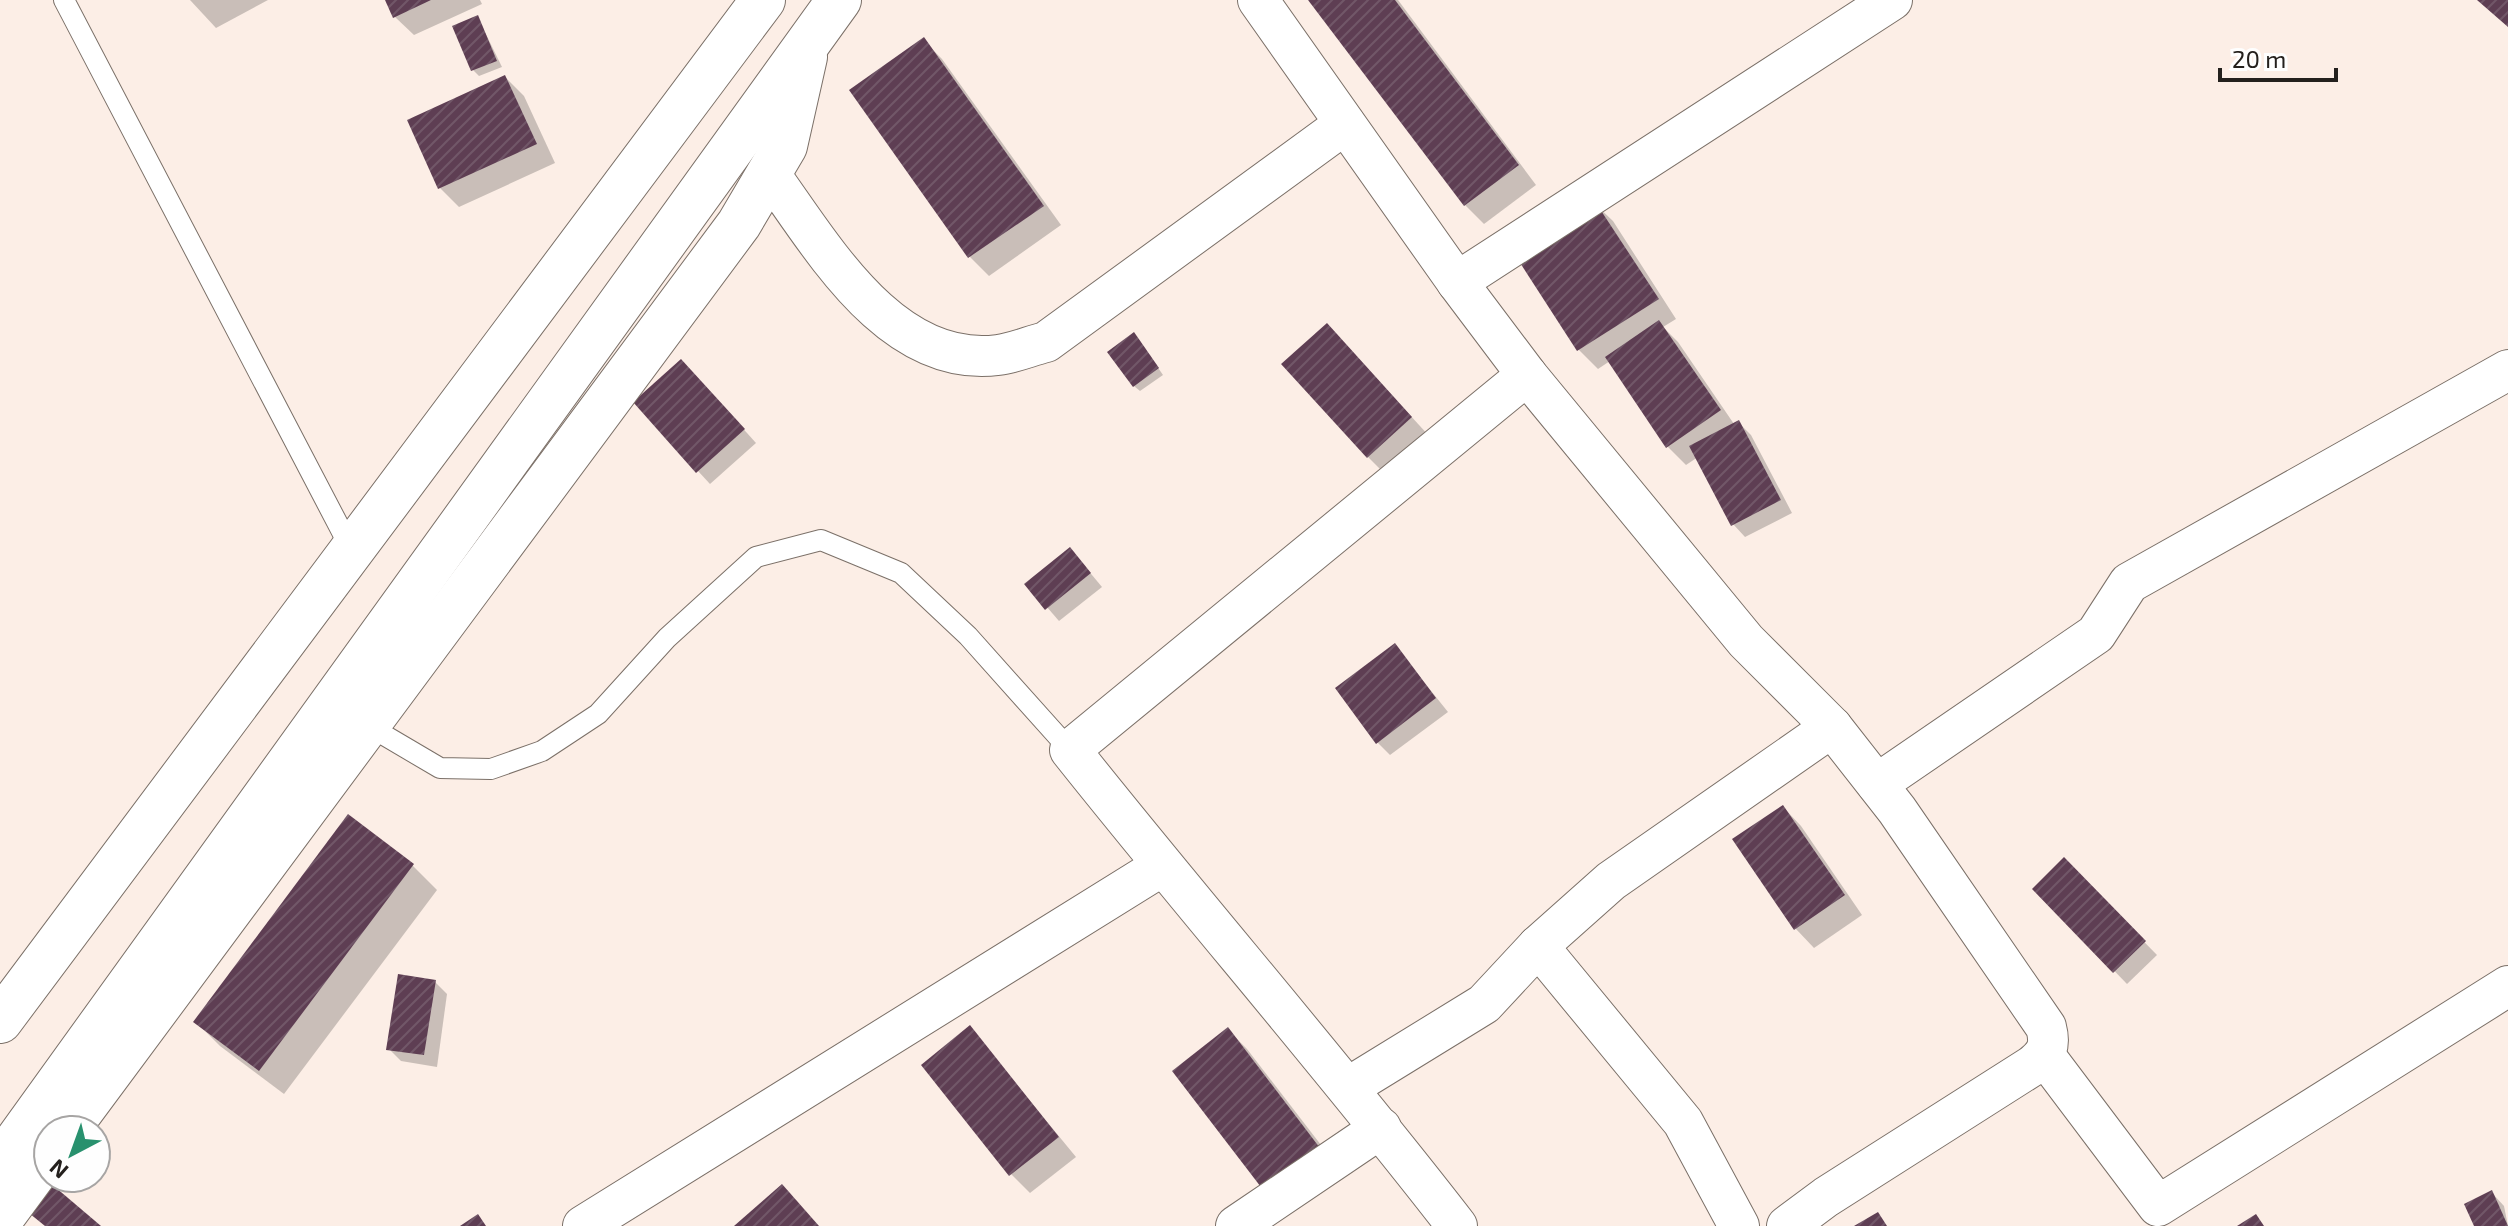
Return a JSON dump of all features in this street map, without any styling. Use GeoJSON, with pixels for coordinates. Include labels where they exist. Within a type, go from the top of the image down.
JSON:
{"type":"FeatureCollection","features":[{"type":"Feature","properties":{"kind":"highway"},"geometry":{"type":"LineString","coordinates":[[0,1021],[763,0]]}},
{"type":"Feature","properties":{"kind":"highway"},"geometry":{"type":"LineString","coordinates":[[0,1164],[839,0]]}},
{"type":"Feature","properties":{"kind":"highway"},"geometry":{"type":"LineString","coordinates":[[79,1114],[739,224],[785,146],[810,39]]}},
{"type":"Feature","properties":{"kind":"highway"},"geometry":{"type":"LineString","coordinates":[[0,1220],[32,1177]]}},
{"type":"Feature","properties":{"kind":"street"},"geometry":{"type":"LineString","coordinates":[[1258,0],[1457,282],[1527,375],[1736,630],[1832,727],[1877,784],[2037,1011],[2050,1042],[2045,1056],[1787,1226]]}},
{"type":"Feature","properties":{"kind":"street"},"geometry":{"type":"LineString","coordinates":[[1457,282],[1892,0]]}},
{"type":"Feature","properties":{"kind":"street"},"geometry":{"type":"LineString","coordinates":[[769,173],[857,295],[904,331],[946,351],[997,355],[1046,342],[1345,124]]}},
{"type":"Feature","properties":{"kind":"street"},"geometry":{"type":"LineString","coordinates":[[1877,784],[2096,634],[2129,583],[2508,370]]}},
{"type":"Feature","properties":{"kind":"street"},"geometry":{"type":"LineString","coordinates":[[1457,1226],[1349,1087],[1162,866],[1070,750],[1527,375]]}},
{"type":"Feature","properties":{"kind":"street"},"geometry":{"type":"LineString","coordinates":[[1349,1087],[1484,1004],[1538,946],[1611,881],[1832,727]]}},
{"type":"Feature","properties":{"kind":"street"},"geometry":{"type":"LineString","coordinates":[[583,1226],[1162,866]]}},
{"type":"Feature","properties":{"kind":"street"},"geometry":{"type":"LineString","coordinates":[[1538,946],[1683,1122],[1739,1226]]}},
{"type":"Feature","properties":{"kind":"street"},"geometry":{"type":"LineString","coordinates":[[2045,1056],[2158,1206],[2508,986]]}},
{"type":"Feature","properties":{"kind":"street"},"geometry":{"type":"LineString","coordinates":[[1236,1226],[1381,1128]]}},
{"type":"Feature","properties":{"kind":"lane"},"geometry":{"type":"LineString","coordinates":[[64,0],[352,551]]}},
{"type":"Feature","properties":{"kind":"lane"},"geometry":{"type":"LineString","coordinates":[[367,725],[440,768],[491,769],[542,751],[598,714],[667,638],[756,557],[821,540],[901,573],[968,636],[1070,750]]}},
{"type":"Feature","properties":{"kind":"building"},"geometry":{"type":"Polygon","coordinates":[[[385,0],[431,0],[393,18],[385,0]]]}},
{"type":"Feature","properties":{"kind":"building"},"geometry":{"type":"Polygon","coordinates":[[[1308,0],[1395,0],[1519,165],[1464,206],[1308,0]]]}},
{"type":"Feature","properties":{"kind":"building"},"geometry":{"type":"Polygon","coordinates":[[[2477,0],[2508,0],[2508,27],[2477,0]]]}},
{"type":"Feature","properties":{"kind":"building"},"geometry":{"type":"Polygon","coordinates":[[[478,15],[497,61],[471,71],[452,26],[478,15]]]}},
{"type":"Feature","properties":{"kind":"building"},"geometry":{"type":"Polygon","coordinates":[[[924,37],[1044,206],[968,258],[849,90],[924,37]]]}},
{"type":"Feature","properties":{"kind":"building"},"geometry":{"type":"Polygon","coordinates":[[[505,75],[537,144],[438,189],[407,120],[505,75]]]}},
{"type":"Feature","properties":{"kind":"building"},"geometry":{"type":"Polygon","coordinates":[[[1594,200],[1659,299],[1577,351],[1513,252],[1594,200]]]}},
{"type":"Feature","properties":{"kind":"building"},"geometry":{"type":"Polygon","coordinates":[[[1659,320],[1721,410],[1666,448],[1605,357],[1659,320]]]}},
{"type":"Feature","properties":{"kind":"building"},"geometry":{"type":"Polygon","coordinates":[[[1327,323],[1412,417],[1367,458],[1281,364],[1327,323]]]}},
{"type":"Feature","properties":{"kind":"building"},"geometry":{"type":"Polygon","coordinates":[[[1134,332],[1159,368],[1133,387],[1107,352],[1134,332]]]}},
{"type":"Feature","properties":{"kind":"building"},"geometry":{"type":"Polygon","coordinates":[[[681,359],[745,429],[696,473],[633,402],[681,359]]]}},
{"type":"Feature","properties":{"kind":"building"},"geometry":{"type":"Polygon","coordinates":[[[1739,420],[1781,500],[1731,526],[1689,446],[1739,420]]]}},
{"type":"Feature","properties":{"kind":"building"},"geometry":{"type":"Polygon","coordinates":[[[1070,547],[1091,573],[1045,610],[1024,584],[1070,547]]]}},
{"type":"Feature","properties":{"kind":"building"},"geometry":{"type":"Polygon","coordinates":[[[1395,643],[1436,698],[1376,744],[1335,688],[1395,643]]]}},
{"type":"Feature","properties":{"kind":"building"},"geometry":{"type":"Polygon","coordinates":[[[1783,805],[1845,895],[1794,930],[1732,839],[1783,805]]]}},
{"type":"Feature","properties":{"kind":"building"},"geometry":{"type":"Polygon","coordinates":[[[348,814],[414,864],[259,1071],[193,1022],[348,814]]]}},
{"type":"Feature","properties":{"kind":"building"},"geometry":{"type":"Polygon","coordinates":[[[2064,857],[2146,941],[2113,973],[2032,889],[2064,857]]]}},
{"type":"Feature","properties":{"kind":"building"},"geometry":{"type":"Polygon","coordinates":[[[398,974],[436,980],[424,1055],[386,1050],[398,974]]]}},
{"type":"Feature","properties":{"kind":"building"},"geometry":{"type":"Polygon","coordinates":[[[970,1025],[1059,1137],[1009,1176],[921,1065],[970,1025]]]}},
{"type":"Feature","properties":{"kind":"building"},"geometry":{"type":"Polygon","coordinates":[[[1228,1027],[1323,1152],[1267,1195],[1172,1071],[1228,1027]]]}},
{"type":"Feature","properties":{"kind":"building"},"geometry":{"type":"Polygon","coordinates":[[[782,1184],[819,1226],[734,1226],[782,1184]]]}},
{"type":"Feature","properties":{"kind":"building"},"geometry":{"type":"Polygon","coordinates":[[[2492,1190],[2508,1226],[2474,1226],[2464,1204],[2492,1190]]]}},
{"type":"Feature","properties":{"kind":"building"},"geometry":{"type":"Polygon","coordinates":[[[37,1194],[63,1194],[101,1226],[45,1226],[24,1209],[37,1194]]]}},
{"type":"Feature","properties":{"kind":"building"},"geometry":{"type":"Polygon","coordinates":[[[1878,1212],[1887,1226],[1854,1226],[1878,1212]]]}},
{"type":"Feature","properties":{"kind":"building"},"geometry":{"type":"Polygon","coordinates":[[[478,1214],[486,1226],[460,1226],[478,1214]]]}},
{"type":"Feature","properties":{"kind":"building"},"geometry":{"type":"Polygon","coordinates":[[[2256,1214],[2264,1226],[2237,1226],[2256,1214]]]}}]}
